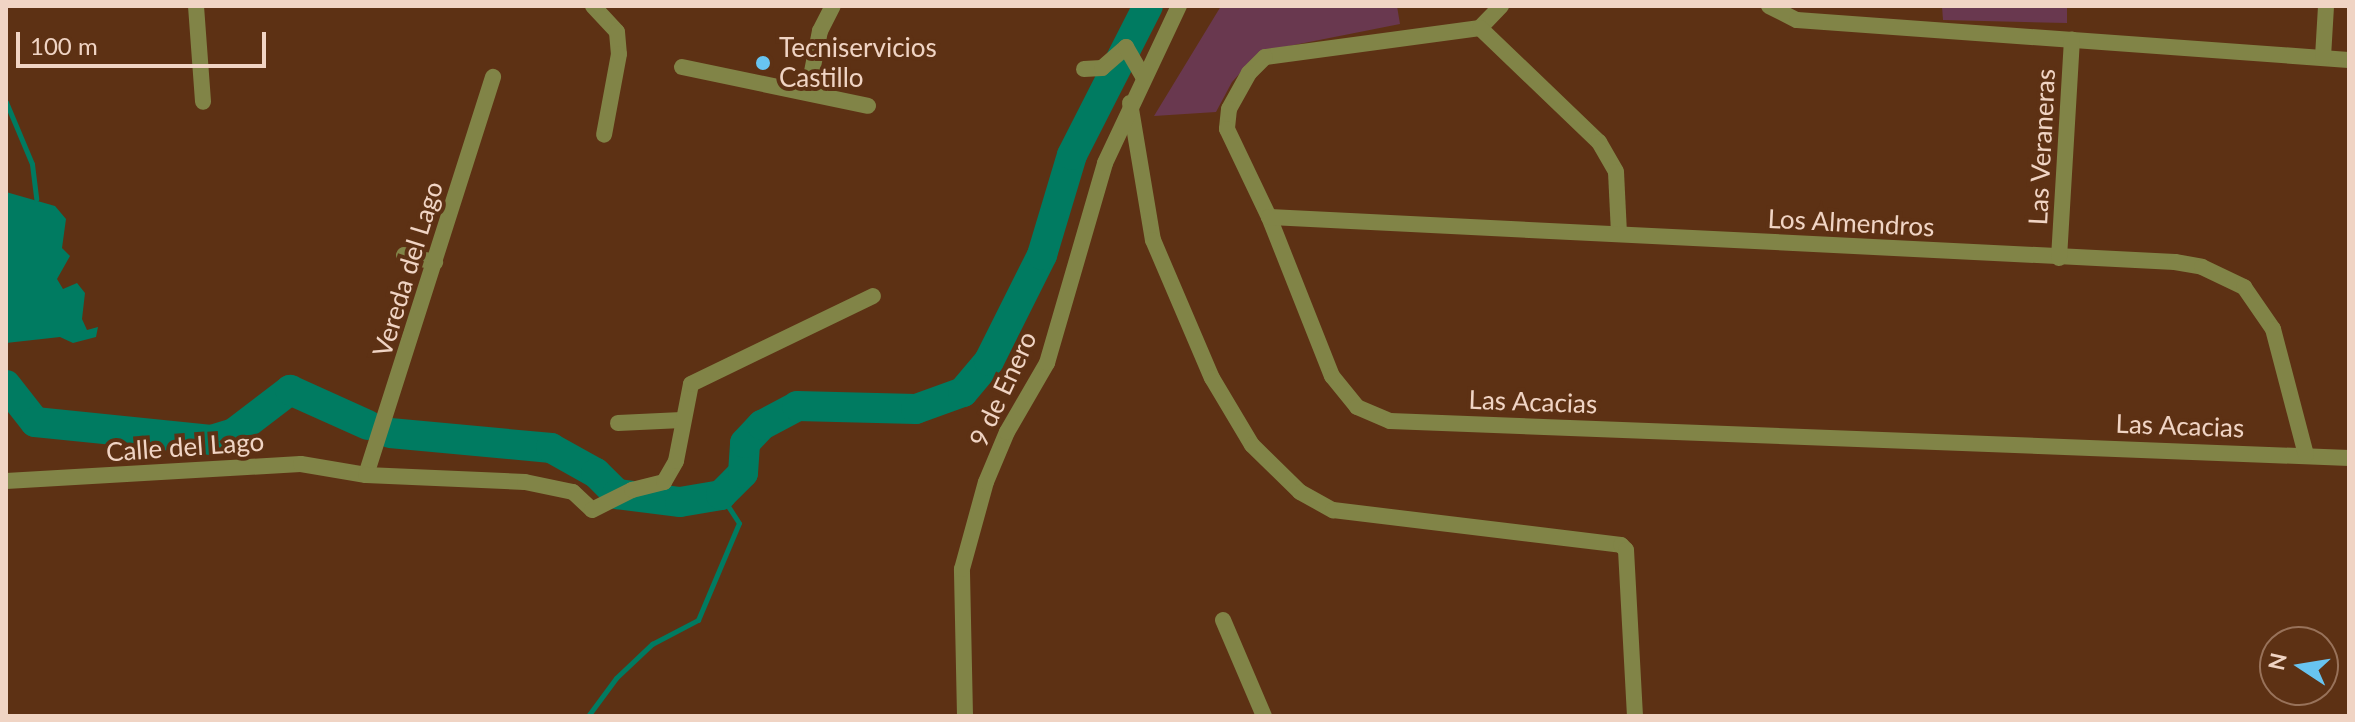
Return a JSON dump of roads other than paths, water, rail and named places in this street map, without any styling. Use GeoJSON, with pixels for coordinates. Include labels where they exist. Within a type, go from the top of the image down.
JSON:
{"type":"FeatureCollection","features":[{"type":"Feature","properties":{"kind":"street"},"geometry":{"type":"LineString","coordinates":[[196,6],[203,102]]}},
{"type":"Feature","properties":{"kind":"street"},"geometry":{"type":"LineString","coordinates":[[593,6],[617,32],[619,54],[604,135]]}},
{"type":"Feature","properties":{"kind":"street"},"geometry":{"type":"LineString","coordinates":[[808,92],[820,31],[833,6]]}},
{"type":"Feature","properties":{"kind":"street","name":"9 de Enero"},"geometry":{"type":"LineString","coordinates":[[965,716],[962,569],[972,530],[1007,432],[1047,363],[1105,163],[1141,74],[1179,6]]}},
{"type":"Feature","properties":{"kind":"street"},"geometry":{"type":"LineString","coordinates":[[1501,6],[1480,28],[1599,142],[1616,172],[1619,234]]}},
{"type":"Feature","properties":{"kind":"street"},"geometry":{"type":"LineString","coordinates":[[1769,6],[1797,20],[2349,60]]}},
{"type":"Feature","properties":{"kind":"street"},"geometry":{"type":"LineString","coordinates":[[2323,57],[2326,6]]}},
{"type":"Feature","properties":{"kind":"street","name":"Las Acacias"},"geometry":{"type":"LineString","coordinates":[[1480,28],[1302,48],[1265,57],[1237,90],[1227,129],[1269,217],[1332,376],[1357,407],[1390,421],[2349,458]]}},
{"type":"Feature","properties":{"kind":"street","name":"Las Veraneras"},"geometry":{"type":"LineString","coordinates":[[2059,258],[2072,39]]}},
{"type":"Feature","properties":{"kind":"street"},"geometry":{"type":"LineString","coordinates":[[1084,69],[1102,68],[1127,50],[1141,74]]}},
{"type":"Feature","properties":{"kind":"street"},"geometry":{"type":"LineString","coordinates":[[682,67],[868,106]]}},
{"type":"Feature","properties":{"kind":"street","name":"Vereda del Lago"},"geometry":{"type":"LineString","coordinates":[[366,475],[493,77]]}},
{"type":"Feature","properties":{"kind":"street"},"geometry":{"type":"LineString","coordinates":[[1130,102],[1153,240],[1212,378],[1252,445],[1300,492],[1333,510],[1621,545],[1626,550],[1635,716]]}},
{"type":"Feature","properties":{"kind":"street","name":"Los Almendros"},"geometry":{"type":"LineString","coordinates":[[1269,217],[2175,262],[2202,267],[2244,287],[2273,329],[2306,455]]}},
{"type":"Feature","properties":{"kind":"street"},"geometry":{"type":"LineString","coordinates":[[404,255],[435,262]]}},
{"type":"Feature","properties":{"kind":"street"},"geometry":{"type":"LineString","coordinates":[[618,423],[682,420],[691,384],[873,296]]}},
{"type":"Feature","properties":{"kind":"street","name":"Calle del Lago"},"geometry":{"type":"LineString","coordinates":[[6,481],[301,464],[366,475],[525,482],[573,492],[592,510],[632,490],[664,482],[676,461],[682,420]]}},
{"type":"Feature","properties":{"kind":"street"},"geometry":{"type":"LineString","coordinates":[[1223,620],[1264,716]]}},
{"type":"Feature","properties":{"kind":"water"},"geometry":{"type":"Polygon","coordinates":[[[6,192],[55,206],[66,219],[62,248],[70,256],[57,279],[63,289],[77,283],[85,293],[82,319],[87,330],[98,327],[96,337],[73,343],[60,337],[6,343],[6,192]]]}},
{"type":"Feature","properties":{"kind":"waterway"},"geometry":{"type":"LineString","coordinates":[[390,433],[551,448],[596,473],[617,494],[680,502],[721,495],[743,473],[745,443],[762,425],[797,406],[916,409],[963,392],[989,361],[1042,255],[1072,155],[1148,6]]}},
{"type":"Feature","properties":{"kind":"waterway"},"geometry":{"type":"LineString","coordinates":[[6,102],[32,164],[36,199]]}},
{"type":"Feature","properties":{"kind":"waterway"},"geometry":{"type":"LineString","coordinates":[[6,385],[35,422],[211,440],[234,433],[290,390],[368,425]]}},
{"type":"Feature","properties":{"kind":"waterway"},"geometry":{"type":"LineString","coordinates":[[588,716],[616,678],[652,644],[698,620],[739,523],[721,495]]}},
{"type":"Feature","properties":{"kind":"place","name":"Tecniservicios Castillo"},"geometry":{"type":"Point","coordinates":[763,63]}}]}
